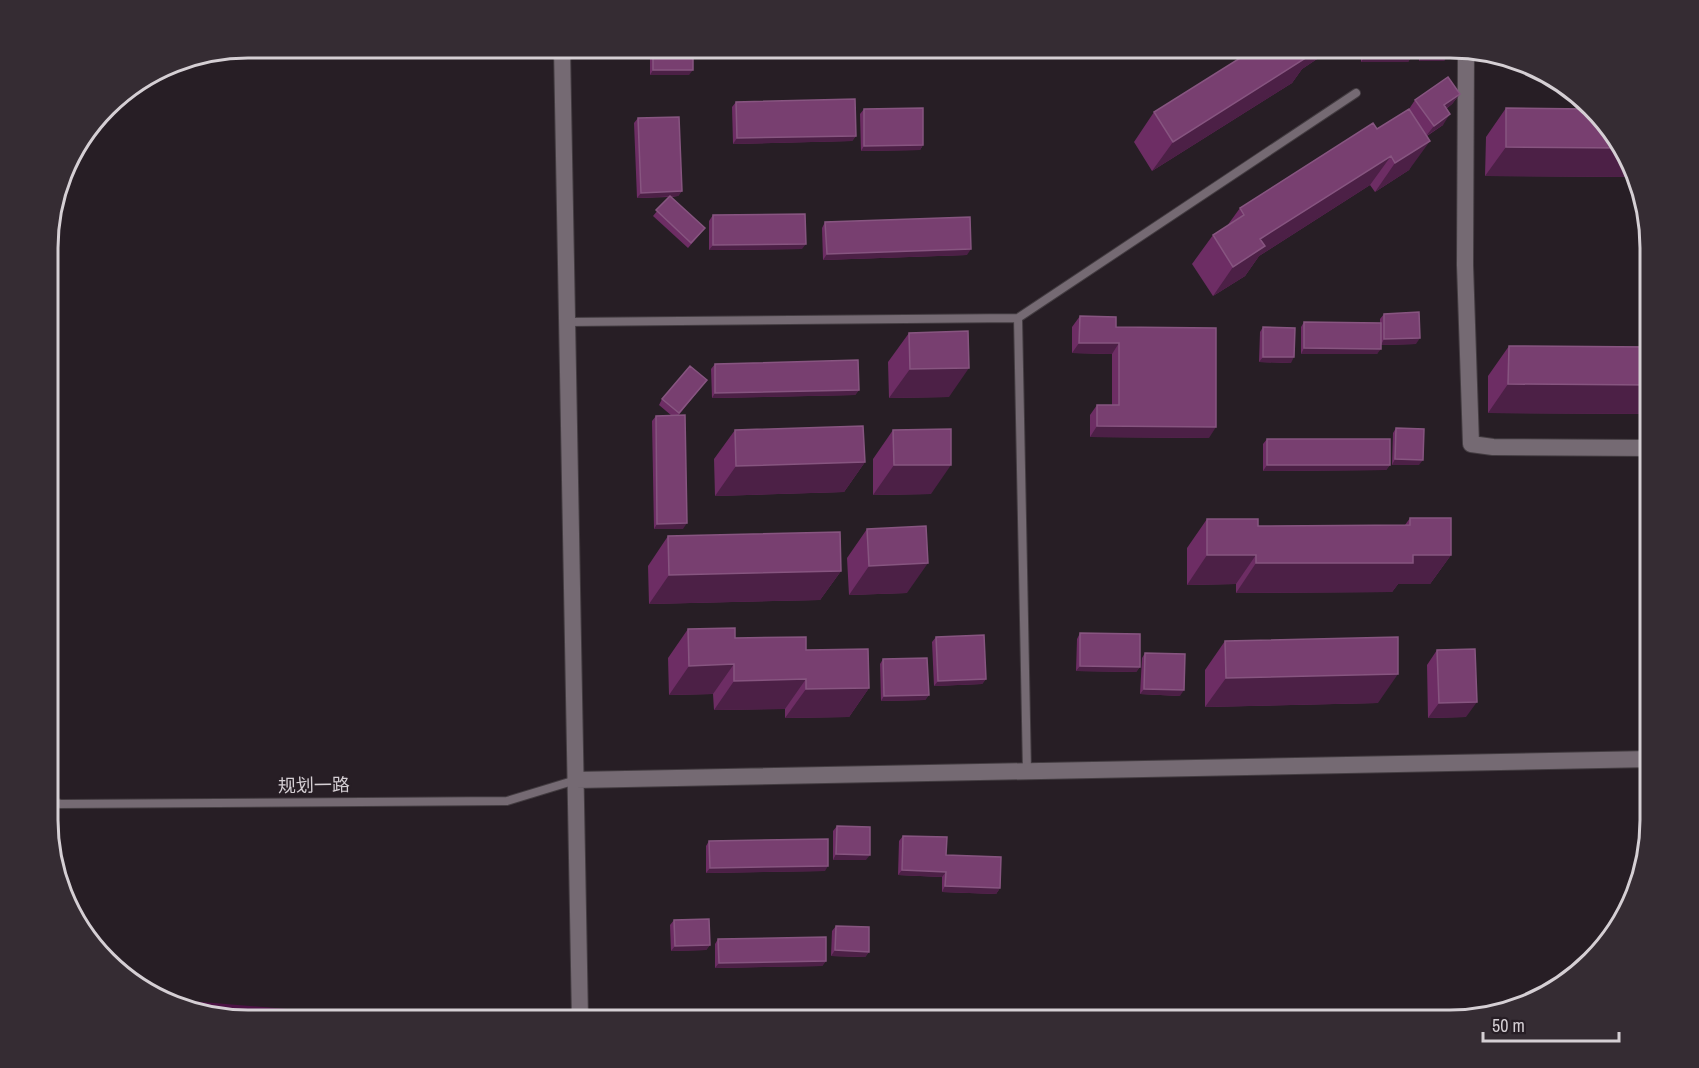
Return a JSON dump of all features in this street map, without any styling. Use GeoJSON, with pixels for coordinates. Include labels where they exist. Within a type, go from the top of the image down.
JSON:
{"type":"FeatureCollection","features":[{"type":"Feature","properties":{"kind":"street"},"geometry":{"type":"LineString","coordinates":[[562,58],[580,1010]]}},
{"type":"Feature","properties":{"kind":"street"},"geometry":{"type":"LineString","coordinates":[[1466,59],[1465,265],[1471,444],[1493,447],[1640,448]]}},
{"type":"Feature","properties":{"kind":"street"},"geometry":{"type":"LineString","coordinates":[[576,780],[1640,759]]}},
{"type":"Feature","properties":{"kind":"lane"},"geometry":{"type":"LineString","coordinates":[[567,322],[1018,318],[1356,93]]}},
{"type":"Feature","properties":{"kind":"lane"},"geometry":{"type":"LineString","coordinates":[[1018,318],[1027,771]]}},
{"type":"Feature","properties":{"kind":"lane","name":"规划一路"},"geometry":{"type":"LineString","coordinates":[[58,803],[507,801],[576,780]]}},
{"type":"Feature","properties":{"kind":"shaded area"},"geometry":{"type":"Polygon","coordinates":[[[194,1001],[299,1010],[224,1008],[194,1001]]]}},
{"type":"Feature","properties":{"kind":"building"},"geometry":{"type":"Polygon","coordinates":[[[653,58],[693,58],[693,70],[653,70],[653,58]]]}},
{"type":"Feature","properties":{"kind":"building"},"geometry":{"type":"Polygon","coordinates":[[[1240,58],[1306,58],[1173,142],[1154,112],[1240,58]]]}},
{"type":"Feature","properties":{"kind":"building"},"geometry":{"type":"Polygon","coordinates":[[[1448,77],[1460,94],[1444,105],[1450,114],[1434,126],[1415,100],[1448,77]]]}},
{"type":"Feature","properties":{"kind":"building"},"geometry":{"type":"Polygon","coordinates":[[[855,99],[856,136],[737,138],[736,102],[855,99]]]}},
{"type":"Feature","properties":{"kind":"building"},"geometry":{"type":"Polygon","coordinates":[[[923,108],[923,145],[864,146],[864,109],[923,108]]]}},
{"type":"Feature","properties":{"kind":"building"},"geometry":{"type":"Polygon","coordinates":[[[1506,108],[1579,109],[1593,123],[1611,148],[1506,147],[1506,108]]]}},
{"type":"Feature","properties":{"kind":"building"},"geometry":{"type":"Polygon","coordinates":[[[1409,109],[1430,141],[1395,163],[1391,156],[1260,239],[1265,246],[1233,267],[1213,235],[1244,215],[1240,208],[1373,123],[1377,129],[1409,109]]]}},
{"type":"Feature","properties":{"kind":"building"},"geometry":{"type":"Polygon","coordinates":[[[679,117],[682,191],[641,193],[638,118],[679,117]]]}},
{"type":"Feature","properties":{"kind":"building"},"geometry":{"type":"Polygon","coordinates":[[[670,196],[705,228],[691,243],[656,210],[670,196]]]}},
{"type":"Feature","properties":{"kind":"building"},"geometry":{"type":"Polygon","coordinates":[[[805,214],[806,244],[713,245],[713,215],[805,214]]]}},
{"type":"Feature","properties":{"kind":"building"},"geometry":{"type":"Polygon","coordinates":[[[970,217],[971,249],[827,254],[825,222],[970,217]]]}},
{"type":"Feature","properties":{"kind":"building"},"geometry":{"type":"Polygon","coordinates":[[[1419,312],[1420,338],[1384,339],[1384,314],[1419,312]]]}},
{"type":"Feature","properties":{"kind":"building"},"geometry":{"type":"Polygon","coordinates":[[[1080,316],[1116,317],[1116,327],[1216,328],[1216,427],[1097,426],[1097,405],[1119,405],[1119,343],[1079,343],[1080,316]]]}},
{"type":"Feature","properties":{"kind":"building"},"geometry":{"type":"Polygon","coordinates":[[[1304,322],[1381,323],[1381,349],[1304,348],[1304,322]]]}},
{"type":"Feature","properties":{"kind":"building"},"geometry":{"type":"Polygon","coordinates":[[[1263,327],[1295,328],[1294,357],[1263,357],[1263,327]]]}},
{"type":"Feature","properties":{"kind":"building"},"geometry":{"type":"Polygon","coordinates":[[[968,331],[969,368],[910,369],[909,333],[968,331]]]}},
{"type":"Feature","properties":{"kind":"building"},"geometry":{"type":"Polygon","coordinates":[[[1509,346],[1640,347],[1640,385],[1508,384],[1509,346]]]}},
{"type":"Feature","properties":{"kind":"building"},"geometry":{"type":"Polygon","coordinates":[[[858,360],[859,390],[715,393],[715,364],[858,360]]]}},
{"type":"Feature","properties":{"kind":"building"},"geometry":{"type":"Polygon","coordinates":[[[690,366],[707,380],[679,413],[662,399],[690,366]]]}},
{"type":"Feature","properties":{"kind":"building"},"geometry":{"type":"Polygon","coordinates":[[[685,415],[687,523],[657,524],[656,416],[685,415]]]}},
{"type":"Feature","properties":{"kind":"building"},"geometry":{"type":"Polygon","coordinates":[[[863,426],[865,462],[736,466],[735,430],[863,426]]]}},
{"type":"Feature","properties":{"kind":"building"},"geometry":{"type":"Polygon","coordinates":[[[1396,428],[1424,429],[1423,460],[1395,459],[1396,428]]]}},
{"type":"Feature","properties":{"kind":"building"},"geometry":{"type":"Polygon","coordinates":[[[951,429],[951,465],[894,465],[893,430],[951,429]]]}},
{"type":"Feature","properties":{"kind":"building"},"geometry":{"type":"Polygon","coordinates":[[[1267,439],[1390,439],[1390,465],[1267,465],[1267,439]]]}},
{"type":"Feature","properties":{"kind":"building"},"geometry":{"type":"Polygon","coordinates":[[[1410,518],[1451,518],[1451,555],[1413,555],[1413,563],[1256,563],[1256,555],[1207,555],[1207,519],[1258,519],[1258,526],[1410,525],[1410,518]]]}},
{"type":"Feature","properties":{"kind":"building"},"geometry":{"type":"Polygon","coordinates":[[[926,526],[928,563],[869,566],[867,529],[926,526]]]}},
{"type":"Feature","properties":{"kind":"building"},"geometry":{"type":"Polygon","coordinates":[[[840,532],[841,571],[669,575],[668,536],[840,532]]]}},
{"type":"Feature","properties":{"kind":"building"},"geometry":{"type":"Polygon","coordinates":[[[735,628],[735,638],[806,637],[806,650],[868,649],[869,688],[806,689],[806,679],[734,681],[734,664],[689,666],[688,629],[735,628]]]}},
{"type":"Feature","properties":{"kind":"building"},"geometry":{"type":"Polygon","coordinates":[[[1080,633],[1140,634],[1140,667],[1080,666],[1080,633]]]}},
{"type":"Feature","properties":{"kind":"building"},"geometry":{"type":"Polygon","coordinates":[[[984,635],[986,679],[938,681],[936,637],[984,635]]]}},
{"type":"Feature","properties":{"kind":"building"},"geometry":{"type":"Polygon","coordinates":[[[1398,637],[1398,674],[1226,678],[1225,641],[1398,637]]]}},
{"type":"Feature","properties":{"kind":"building"},"geometry":{"type":"Polygon","coordinates":[[[1475,649],[1477,702],[1439,703],[1437,650],[1475,649]]]}},
{"type":"Feature","properties":{"kind":"building"},"geometry":{"type":"Polygon","coordinates":[[[1145,653],[1185,654],[1184,690],[1144,689],[1145,653]]]}},
{"type":"Feature","properties":{"kind":"building"},"geometry":{"type":"Polygon","coordinates":[[[927,658],[929,695],[884,696],[883,659],[927,658]]]}},
{"type":"Feature","properties":{"kind":"building"},"geometry":{"type":"Polygon","coordinates":[[[837,826],[870,827],[870,855],[836,854],[837,826]]]}},
{"type":"Feature","properties":{"kind":"building"},"geometry":{"type":"Polygon","coordinates":[[[903,836],[947,837],[946,855],[1001,857],[1000,888],[945,886],[946,872],[902,870],[903,836]]]}},
{"type":"Feature","properties":{"kind":"building"},"geometry":{"type":"Polygon","coordinates":[[[828,839],[828,866],[710,868],[709,841],[828,839]]]}},
{"type":"Feature","properties":{"kind":"building"},"geometry":{"type":"Polygon","coordinates":[[[709,919],[710,945],[675,946],[674,920],[709,919]]]}},
{"type":"Feature","properties":{"kind":"building"},"geometry":{"type":"Polygon","coordinates":[[[836,926],[869,927],[869,952],[835,950],[836,926]]]}},
{"type":"Feature","properties":{"kind":"building"},"geometry":{"type":"Polygon","coordinates":[[[826,937],[826,961],[719,963],[718,939],[826,937]]]}}]}
